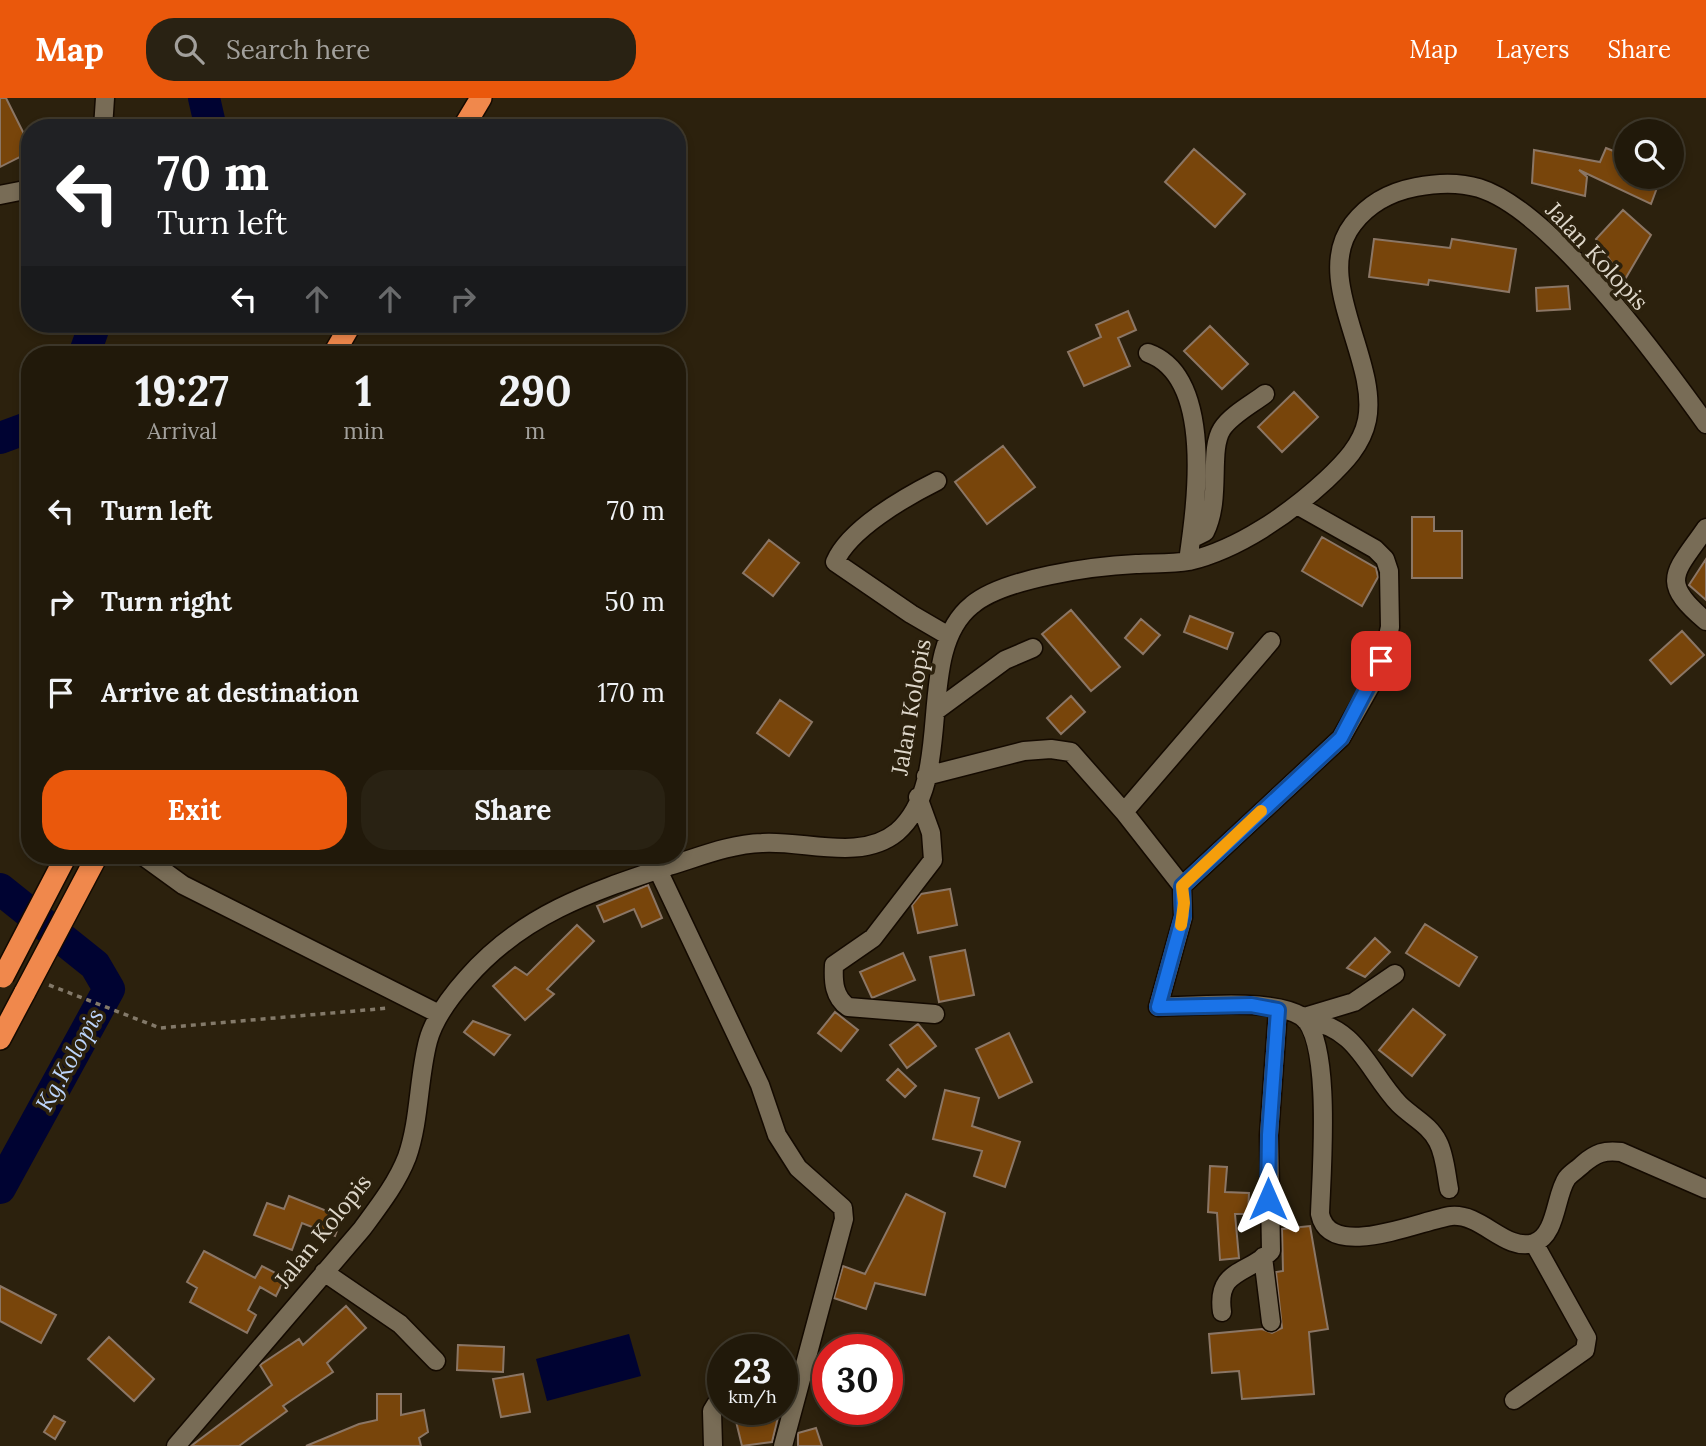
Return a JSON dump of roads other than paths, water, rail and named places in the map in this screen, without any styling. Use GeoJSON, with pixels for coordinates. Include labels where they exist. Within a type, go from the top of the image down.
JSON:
{"type":"FeatureCollection","features":[{"type":"Feature","properties":{"kind":"highway"},"geometry":{"type":"LineString","coordinates":[[468,119],[481,98]]}},
{"type":"Feature","properties":{"kind":"highway"},"geometry":{"type":"LineString","coordinates":[[1,980],[62,864]]}},
{"type":"Feature","properties":{"kind":"highway"},"geometry":{"type":"LineString","coordinates":[[0,1039],[33,986],[93,864]]}},
{"type":"Feature","properties":{"kind":"street"},"geometry":{"type":"LineString","coordinates":[[104,119],[105,98]]}},
{"type":"Feature","properties":{"kind":"street","name":"Jalan Kolopis"},"geometry":{"type":"LineString","coordinates":[[686,862],[757,843],[854,847],[884,841],[909,820],[926,776],[947,635],[972,604],[1009,587],[1053,575],[1106,566],[1188,561],[1234,543],[1297,505],[1356,449],[1367,425],[1369,404],[1341,288],[1340,251],[1346,233],[1365,208],[1387,196],[1412,187],[1455,183],[1481,188],[1505,199],[1558,243],[1619,312],[1706,424]]}},
{"type":"Feature","properties":{"kind":"street"},"geometry":{"type":"LineString","coordinates":[[0,195],[21,191]]}},
{"type":"Feature","properties":{"kind":"street"},"geometry":{"type":"LineString","coordinates":[[1149,353],[1174,368],[1182,381],[1191,416],[1197,487],[1188,561]]}},
{"type":"Feature","properties":{"kind":"street"},"geometry":{"type":"LineString","coordinates":[[1191,539],[1205,533],[1215,508],[1216,453],[1222,429],[1265,394]]}},
{"type":"Feature","properties":{"kind":"street"},"geometry":{"type":"LineString","coordinates":[[937,481],[904,498],[841,548],[835,562],[947,635]]}},
{"type":"Feature","properties":{"kind":"street"},"geometry":{"type":"LineString","coordinates":[[1182,886],[1341,738],[1376,676],[1386,645],[1390,627],[1389,571],[1385,559],[1375,549],[1297,505]]}},
{"type":"Feature","properties":{"kind":"street"},"geometry":{"type":"LineString","coordinates":[[1706,528],[1676,575],[1675,590],[1684,603],[1706,621]]}},
{"type":"Feature","properties":{"kind":"street"},"geometry":{"type":"LineString","coordinates":[[1124,812],[1271,641]]}},
{"type":"Feature","properties":{"kind":"street"},"geometry":{"type":"LineString","coordinates":[[937,710],[1005,660],[1033,648]]}},
{"type":"Feature","properties":{"kind":"street"},"geometry":{"type":"LineString","coordinates":[[926,776],[1024,751],[1051,749],[1071,752],[1124,812],[1182,886],[1183,916],[1158,1007],[1251,1005],[1329,1025],[1344,1034],[1365,1056],[1398,1103],[1432,1133],[1441,1151],[1449,1189]]}},
{"type":"Feature","properties":{"kind":"street"},"geometry":{"type":"LineString","coordinates":[[918,797],[931,833],[933,860],[873,938],[834,965],[835,988],[840,1001],[848,1007],[935,1013]]}},
{"type":"Feature","properties":{"kind":"street"},"geometry":{"type":"LineString","coordinates":[[152,864],[183,885],[439,1014]]}},
{"type":"Feature","properties":{"kind":"street","name":"Jalan Kolopis"},"geometry":{"type":"LineString","coordinates":[[176,1446],[362,1229],[388,1193],[407,1158],[429,1038],[439,1014],[465,980],[495,948],[522,929],[591,891],[680,864]]}},
{"type":"Feature","properties":{"kind":"street"},"geometry":{"type":"LineString","coordinates":[[658,870],[760,1085],[777,1135],[798,1168],[843,1208],[844,1219],[783,1446]]}},
{"type":"Feature","properties":{"kind":"street"},"geometry":{"type":"LineString","coordinates":[[1305,1019],[1354,1002],[1395,974]]}},
{"type":"Feature","properties":{"kind":"street"},"geometry":{"type":"LineString","coordinates":[[1222,1312],[1219,1293],[1227,1279],[1263,1257],[1272,1245],[1269,1135],[1278,1010]]}},
{"type":"Feature","properties":{"kind":"street"},"geometry":{"type":"LineString","coordinates":[[1305,1019],[1322,1074],[1322,1223],[1339,1234],[1367,1237],[1452,1216],[1470,1219],[1513,1243],[1534,1243],[1545,1236],[1567,1178],[1600,1152],[1621,1152],[1706,1189]]}},
{"type":"Feature","properties":{"kind":"street"},"geometry":{"type":"LineString","coordinates":[[1514,1400],[1585,1350],[1587,1338],[1534,1243]]}},
{"type":"Feature","properties":{"kind":"street"},"geometry":{"type":"LineString","coordinates":[[1263,1257],[1271,1322]]}},
{"type":"Feature","properties":{"kind":"street"},"geometry":{"type":"LineString","coordinates":[[324,1272],[400,1324],[436,1361]]}},
{"type":"Feature","properties":{"kind":"street"},"geometry":{"type":"LineString","coordinates":[[712,1425],[713,1446]]}},
{"type":"Feature","properties":{"kind":"waterway","name":"Kg.Kolopis"},"geometry":{"type":"LineString","coordinates":[[204,98],[209,119]]}},
{"type":"Feature","properties":{"kind":"waterway","name":"Kg.Kolopis"},"geometry":{"type":"LineString","coordinates":[[87,346],[92,333]]}},
{"type":"Feature","properties":{"kind":"waterway","name":"Kg.Kolopis"},"geometry":{"type":"LineString","coordinates":[[0,438],[21,430]]}},
{"type":"Feature","properties":{"kind":"waterway","name":"Kg.Kolopis"},"geometry":{"type":"LineString","coordinates":[[0,889],[95,965],[109,989],[0,1188]]}}]}
